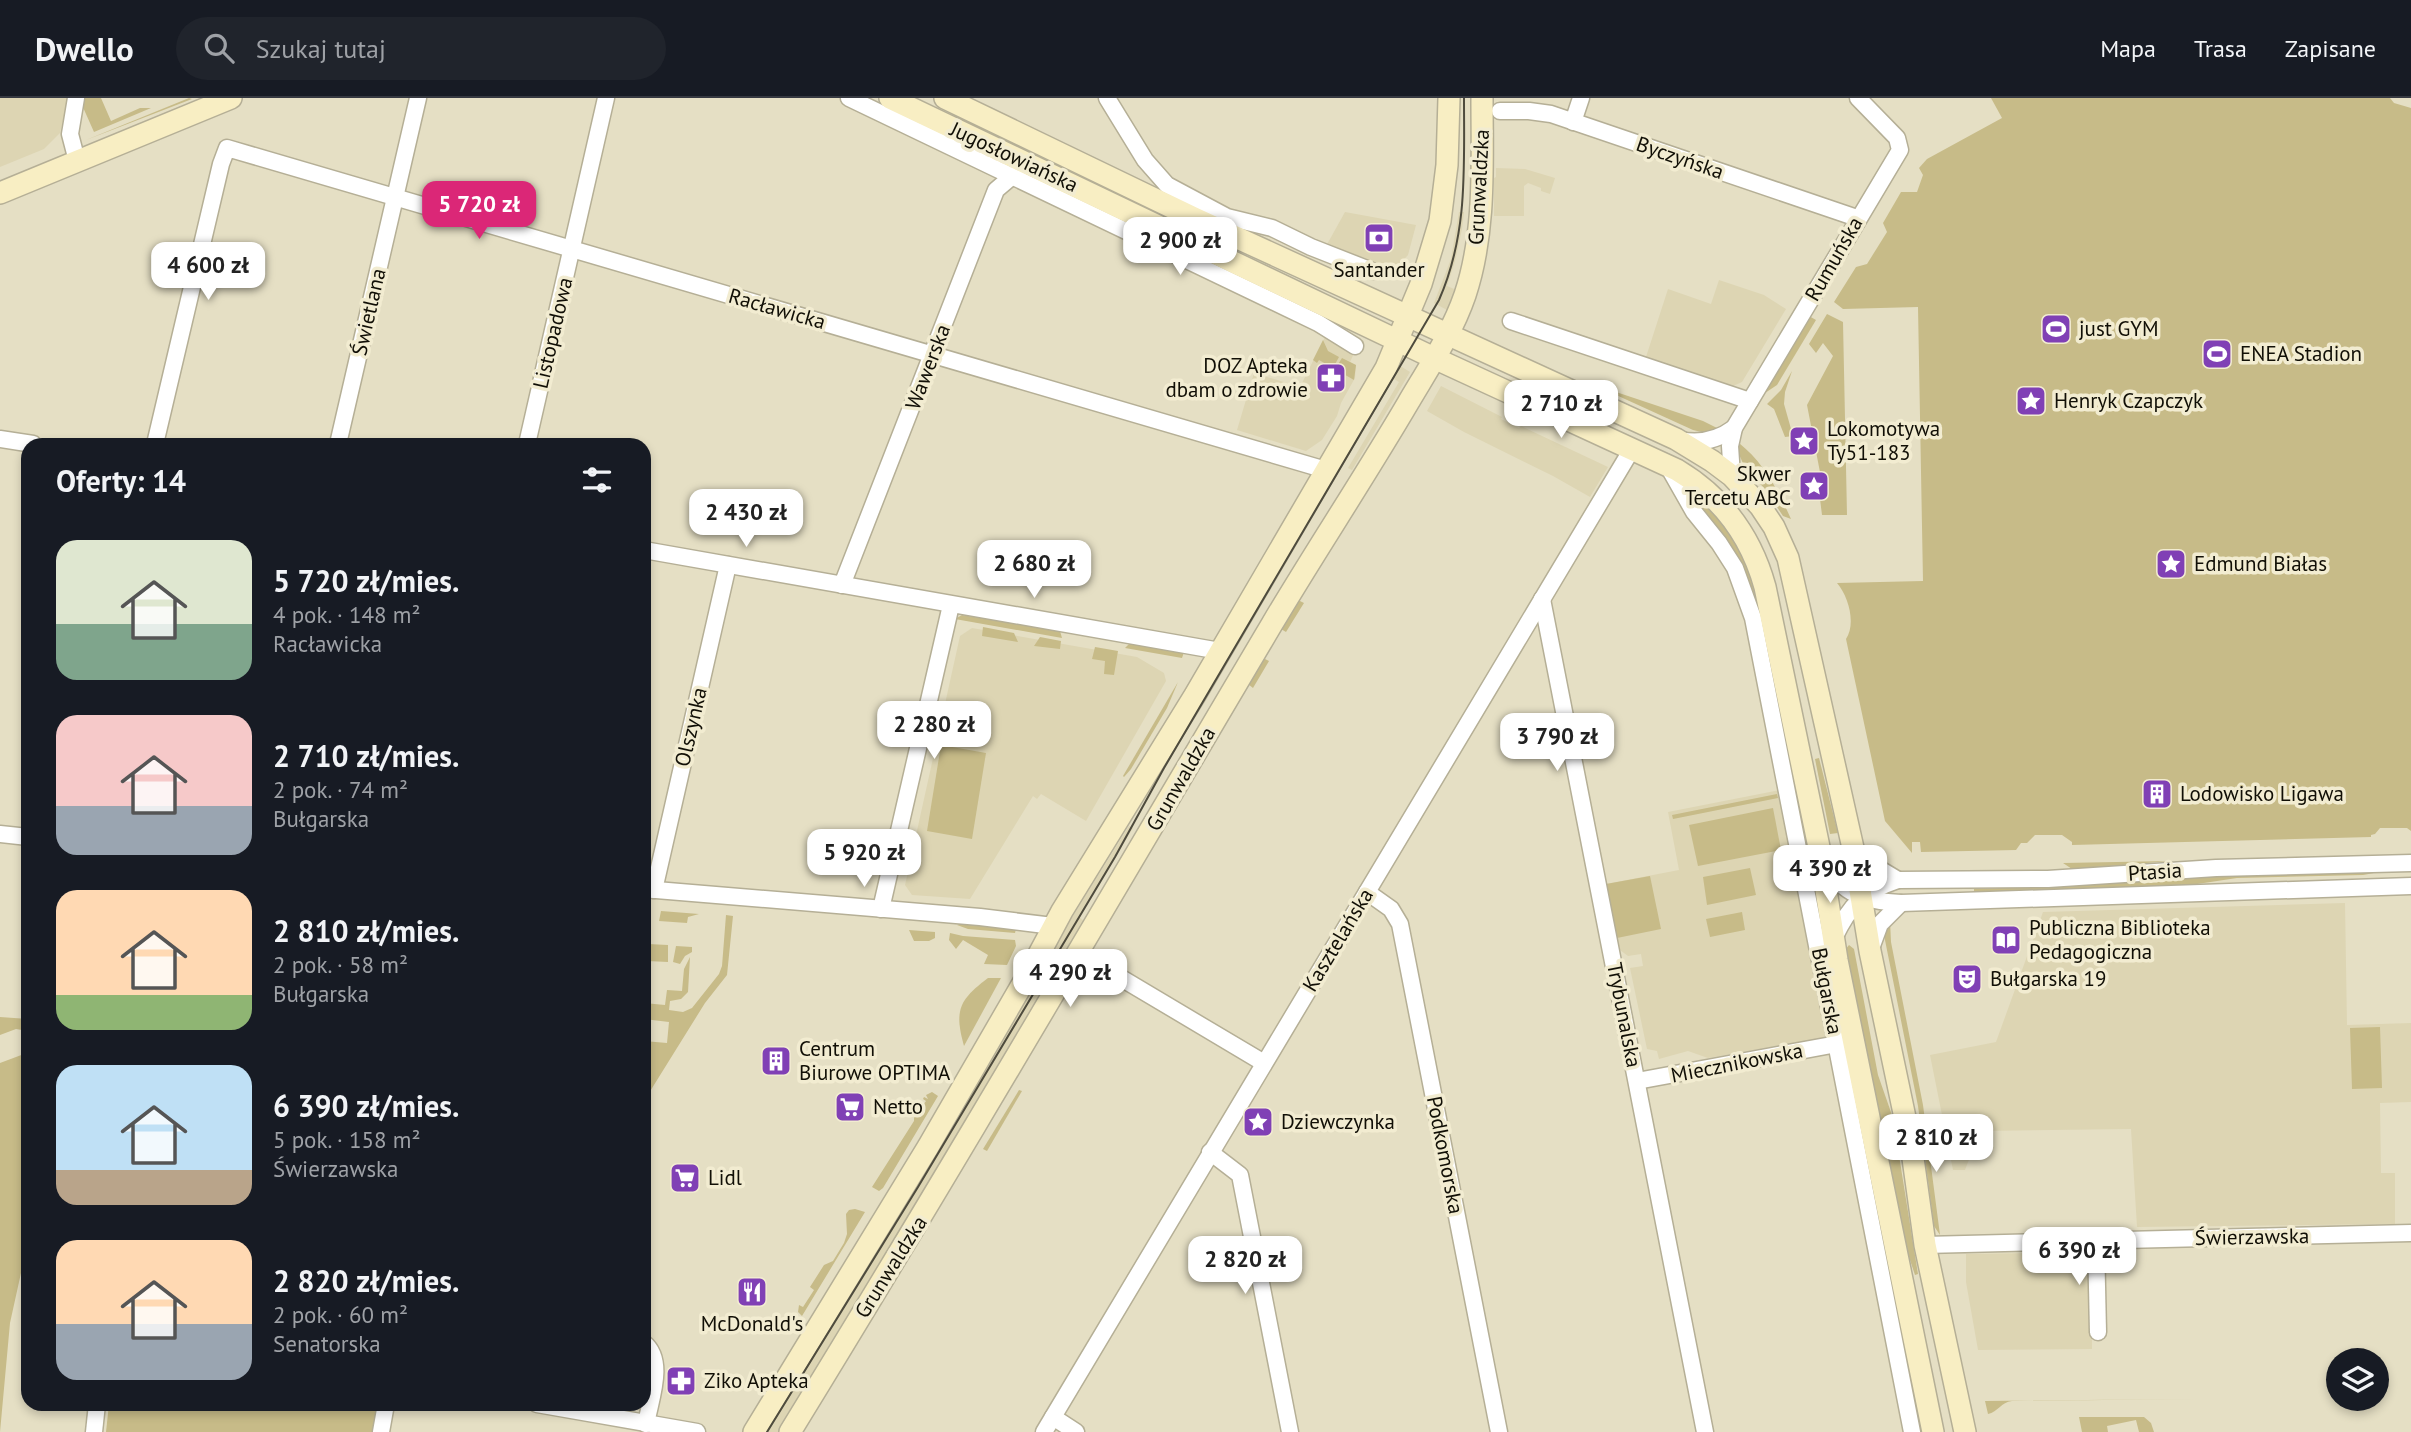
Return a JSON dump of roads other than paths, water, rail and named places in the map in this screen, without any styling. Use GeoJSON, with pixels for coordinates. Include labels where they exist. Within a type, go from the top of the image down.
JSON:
{"type":"FeatureCollection","features":[{"type":"Feature","properties":{"kind":"street"},"geometry":{"type":"LineString","coordinates":[[76,98],[70,134],[77,161]]}},
{"type":"Feature","properties":{"kind":"street"},"geometry":{"type":"LineString","coordinates":[[0,193],[231,98]]}},
{"type":"Feature","properties":{"kind":"street","name":"Świetlana"},"geometry":{"type":"LineString","coordinates":[[339,438],[418,98]]}},
{"type":"Feature","properties":{"kind":"street","name":"Listopadowa"},"geometry":{"type":"LineString","coordinates":[[528,438],[606,98]]}},
{"type":"Feature","properties":{"kind":"street"},"geometry":{"type":"LineString","coordinates":[[849,98],[1318,323],[1355,346]]}},
{"type":"Feature","properties":{"kind":"street","name":"Jugosłowiańska"},"geometry":{"type":"LineString","coordinates":[[945,98],[1194,218],[1408,314]]}},
{"type":"Feature","properties":{"kind":"street"},"geometry":{"type":"LineString","coordinates":[[1107,98],[1145,160],[1167,185],[1227,217],[1272,228],[1372,271]]}},
{"type":"Feature","properties":{"kind":"street","name":"Grunwaldzka"},"geometry":{"type":"LineString","coordinates":[[754,1432],[934,1137],[1053,926],[1146,777],[1385,368],[1426,271],[1440,221],[1447,165],[1449,98]]}},
{"type":"Feature","properties":{"kind":"street","name":"Grunwaldzka"},"geometry":{"type":"LineString","coordinates":[[790,1432],[929,1206],[1272,623],[1362,482],[1448,332],[1465,295],[1475,260],[1480,224],[1482,98]]}},
{"type":"Feature","properties":{"kind":"street"},"geometry":{"type":"LineString","coordinates":[[1573,122],[1581,98]]}},
{"type":"Feature","properties":{"kind":"street","name":"Rumuńska"},"geometry":{"type":"LineString","coordinates":[[1732,476],[1730,446],[1734,428],[1900,150],[1897,138],[1858,98]]}},
{"type":"Feature","properties":{"kind":"street","name":"Jugosłowiańska"},"geometry":{"type":"LineString","coordinates":[[893,99],[1397,340]]}},
{"type":"Feature","properties":{"kind":"street","name":"Byczyńska"},"geometry":{"type":"LineString","coordinates":[[1500,111],[1544,113],[1857,218]]}},
{"type":"Feature","properties":{"kind":"street","name":"Racławicka"},"geometry":{"type":"LineString","coordinates":[[156,438],[227,148],[1326,470]]}},
{"type":"Feature","properties":{"kind":"street","name":"Wawerska"},"geometry":{"type":"LineString","coordinates":[[842,585],[996,190],[1011,175],[1031,165]]}},
{"type":"Feature","properties":{"kind":"street"},"geometry":{"type":"LineString","coordinates":[[1408,314],[1676,439],[1732,476],[1760,506],[1774,527],[1788,558],[1853,848],[1870,951],[1912,1151],[1926,1245],[1965,1432]]}},
{"type":"Feature","properties":{"kind":"street"},"geometry":{"type":"LineString","coordinates":[[1511,321],[1750,401]]}},
{"type":"Feature","properties":{"kind":"street","name":"Bułgarska"},"geometry":{"type":"LineString","coordinates":[[1397,340],[1665,464],[1698,483],[1717,500],[1741,529],[1758,563],[1821,855],[1921,1423]]}},
{"type":"Feature","properties":{"kind":"street"},"geometry":{"type":"LineString","coordinates":[[1676,439],[1709,441],[1734,428]]}},
{"type":"Feature","properties":{"kind":"street"},"geometry":{"type":"LineString","coordinates":[[0,439],[21,442]]}},
{"type":"Feature","properties":{"kind":"street","name":"Kasztelańska"},"geometry":{"type":"LineString","coordinates":[[1044,1432],[1632,449]]}},
{"type":"Feature","properties":{"kind":"street","name":"Bułgarska"},"geometry":{"type":"LineString","coordinates":[[1665,464],[1677,479],[1694,512],[1731,559],[1750,606],[1837,1044],[1921,1423]]}},
{"type":"Feature","properties":{"kind":"street"},"geometry":{"type":"LineString","coordinates":[[651,551],[1220,651]]}},
{"type":"Feature","properties":{"kind":"street","name":"Olszynka"},"geometry":{"type":"LineString","coordinates":[[651,881],[728,565]]}},
{"type":"Feature","properties":{"kind":"street","name":"Trybunalska"},"geometry":{"type":"LineString","coordinates":[[1542,599],[1705,1432]]}},
{"type":"Feature","properties":{"kind":"street"},"geometry":{"type":"LineString","coordinates":[[881,909],[951,605]]}},
{"type":"Feature","properties":{"kind":"street"},"geometry":{"type":"LineString","coordinates":[[0,834],[21,836]]}},
{"type":"Feature","properties":{"kind":"street"},"geometry":{"type":"LineString","coordinates":[[1821,855],[1830,864],[1840,866],[1849,861],[1853,848]]}},
{"type":"Feature","properties":{"kind":"street"},"geometry":{"type":"LineString","coordinates":[[1853,848],[1868,862],[1898,880]]}},
{"type":"Feature","properties":{"kind":"street","name":"Ptasia"},"geometry":{"type":"LineString","coordinates":[[1821,855],[1835,879],[1846,890],[1880,902],[2411,886]]}},
{"type":"Feature","properties":{"kind":"street","name":"Ptasia"},"geometry":{"type":"LineString","coordinates":[[1834,939],[1851,907],[1861,897],[1877,887],[1898,880],[2048,879],[2216,868],[2411,863]]}},
{"type":"Feature","properties":{"kind":"street"},"geometry":{"type":"LineString","coordinates":[[651,889],[1053,926]]}},
{"type":"Feature","properties":{"kind":"street","name":"Podkomorska"},"geometry":{"type":"LineString","coordinates":[[1367,892],[1391,908],[1399,924],[1499,1432]]}},
{"type":"Feature","properties":{"kind":"street"},"geometry":{"type":"LineString","coordinates":[[1870,951],[1880,924],[1901,903]]}},
{"type":"Feature","properties":{"kind":"street","name":"Bułgarska"},"geometry":{"type":"LineString","coordinates":[[1834,939],[1847,935],[1858,939],[1870,951]]}},
{"type":"Feature","properties":{"kind":"street"},"geometry":{"type":"LineString","coordinates":[[1079,953],[1264,1063]]}},
{"type":"Feature","properties":{"kind":"street","name":"Miecznikowska"},"geometry":{"type":"LineString","coordinates":[[1637,1081],[1837,1044]]}},
{"type":"Feature","properties":{"kind":"street"},"geometry":{"type":"LineString","coordinates":[[1210,1152],[1240,1175],[1290,1432]]}},
{"type":"Feature","properties":{"kind":"street","name":"Świerzawska"},"geometry":{"type":"LineString","coordinates":[[1926,1245],[2411,1233]]}},
{"type":"Feature","properties":{"kind":"street"},"geometry":{"type":"LineString","coordinates":[[2096,1241],[2098,1332]]}},
{"type":"Feature","properties":{"kind":"street"},"geometry":{"type":"LineString","coordinates":[[651,1360],[656,1371],[651,1398]]}},
{"type":"Feature","properties":{"kind":"street"},"geometry":{"type":"LineString","coordinates":[[94,1432],[96,1411]]}},
{"type":"Feature","properties":{"kind":"street"},"geometry":{"type":"LineString","coordinates":[[381,1432],[385,1411]]}},
{"type":"Feature","properties":{"kind":"street"},"geometry":{"type":"LineString","coordinates":[[575,1411],[697,1432]]}},
{"type":"Feature","properties":{"kind":"street"},"geometry":{"type":"LineString","coordinates":[[646,1424],[648,1411]]}},
{"type":"Feature","properties":{"kind":"street"},"geometry":{"type":"LineString","coordinates":[[1053,1417],[1076,1432]]}},
{"type":"Feature","properties":{"kind":"tram line"},"geometry":{"type":"LineString","coordinates":[[767,1432],[918,1187],[1115,857],[1164,768],[1439,300],[1460,226],[1464,176],[1464,98]]}},
{"type":"Feature","properties":{"kind":"place","name":"Santander"},"geometry":{"type":"Point","coordinates":[1379,238]}},
{"type":"Feature","properties":{"kind":"place","name":"just GYM"},"geometry":{"type":"Point","coordinates":[2056,329]}},
{"type":"Feature","properties":{"kind":"place","name":"ENEA Stadion"},"geometry":{"type":"Point","coordinates":[2217,354]}},
{"type":"Feature","properties":{"kind":"place","name":"DOZ Apteka dbam o zdrowie"},"geometry":{"type":"Point","coordinates":[1331,378]}},
{"type":"Feature","properties":{"kind":"place","name":"Henryk Czapczyk"},"geometry":{"type":"Point","coordinates":[2031,401]}},
{"type":"Feature","properties":{"kind":"place","name":"Lokomotywa Ty51-183"},"geometry":{"type":"Point","coordinates":[1804,441]}},
{"type":"Feature","properties":{"kind":"place","name":"Skwer Tercetu ABC"},"geometry":{"type":"Point","coordinates":[1814,486]}},
{"type":"Feature","properties":{"kind":"place","name":"Edmund Białas"},"geometry":{"type":"Point","coordinates":[2171,564]}},
{"type":"Feature","properties":{"kind":"place","name":"Lodowisko Ligawa"},"geometry":{"type":"Point","coordinates":[2157,794]}},
{"type":"Feature","properties":{"kind":"place","name":"Publiczna Biblioteka Pedagogiczna"},"geometry":{"type":"Point","coordinates":[2006,940]}},
{"type":"Feature","properties":{"kind":"place","name":"Bułgarska 19"},"geometry":{"type":"Point","coordinates":[1967,979]}},
{"type":"Feature","properties":{"kind":"place","name":"Centrum Biurowe OPTIMA"},"geometry":{"type":"Point","coordinates":[776,1061]}},
{"type":"Feature","properties":{"kind":"place","name":"Netto"},"geometry":{"type":"Point","coordinates":[850,1107]}},
{"type":"Feature","properties":{"kind":"place","name":"Dziewczynka"},"geometry":{"type":"Point","coordinates":[1258,1122]}},
{"type":"Feature","properties":{"kind":"place","name":"Lidl"},"geometry":{"type":"Point","coordinates":[685,1178]}},
{"type":"Feature","properties":{"kind":"place","name":"McDonald's"},"geometry":{"type":"Point","coordinates":[752,1292]}},
{"type":"Feature","properties":{"kind":"place","name":"Ziko Apteka"},"geometry":{"type":"Point","coordinates":[681,1381]}}]}
